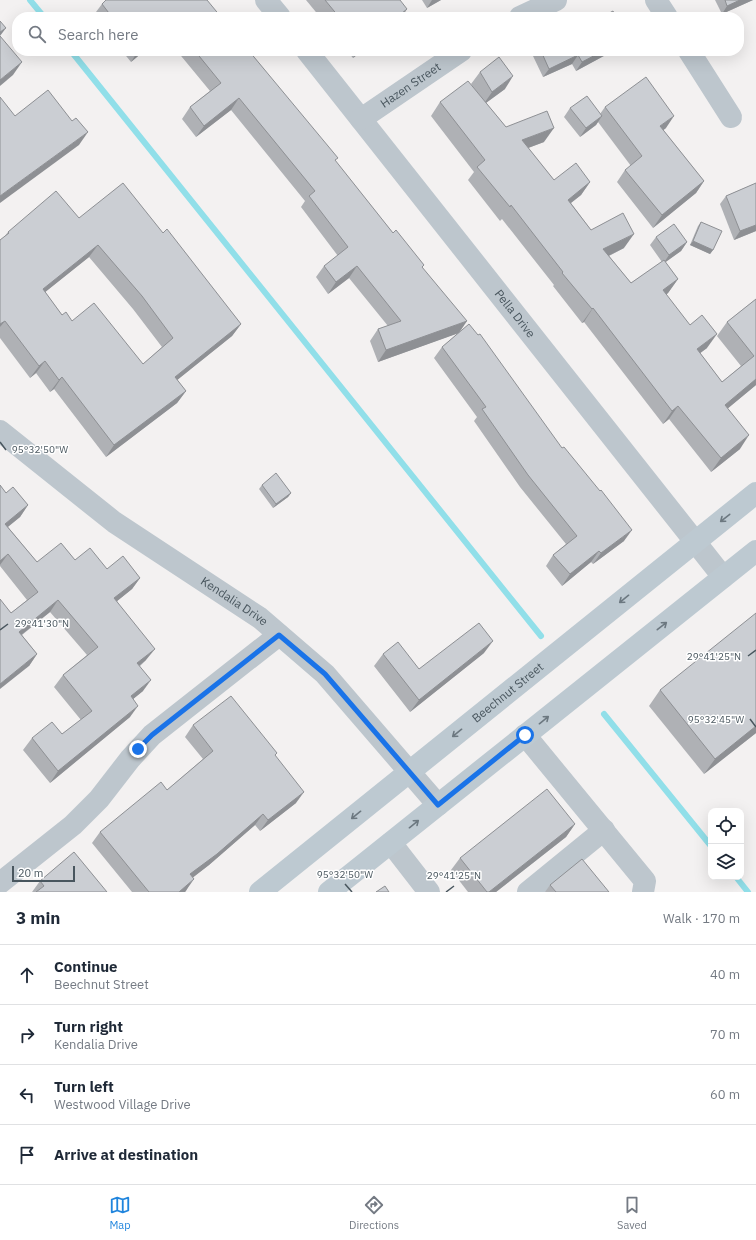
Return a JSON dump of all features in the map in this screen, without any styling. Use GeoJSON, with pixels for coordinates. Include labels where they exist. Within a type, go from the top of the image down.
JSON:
{"type":"FeatureCollection","features":[{"type":"Feature","properties":{"kind":"main road","name":"Beechnut Street"},"geometry":{"type":"LineString","coordinates":[[260,892],[756,493]]}},
{"type":"Feature","properties":{"kind":"main road"},"geometry":{"type":"LineString","coordinates":[[329,892],[756,551]]}},
{"type":"Feature","properties":{"kind":"street"},"geometry":{"type":"LineString","coordinates":[[266,0],[276,12]]}},
{"type":"Feature","properties":{"kind":"street"},"geometry":{"type":"LineString","coordinates":[[531,12],[556,0]]}},
{"type":"Feature","properties":{"kind":"street"},"geometry":{"type":"LineString","coordinates":[[656,0],[664,12]]}},
{"type":"Feature","properties":{"kind":"street","name":"Pella Drive"},"geometry":{"type":"LineString","coordinates":[[311,56],[724,577]]}},
{"type":"Feature","properties":{"kind":"street","name":"Hazen Street"},"geometry":{"type":"LineString","coordinates":[[361,119],[454,56]]}},
{"type":"Feature","properties":{"kind":"street"},"geometry":{"type":"LineString","coordinates":[[692,56],[731,117]]}},
{"type":"Feature","properties":{"kind":"street","name":"Kendalia Drive"},"geometry":{"type":"LineString","coordinates":[[0,431],[114,522],[260,618],[325,674],[438,805]]}},
{"type":"Feature","properties":{"kind":"street"},"geometry":{"type":"LineString","coordinates":[[0,883],[73,825],[99,799],[130,759],[152,735],[279,635]]}},
{"type":"Feature","properties":{"kind":"street"},"geometry":{"type":"LineString","coordinates":[[525,735],[645,881],[643,892]]}},
{"type":"Feature","properties":{"kind":"street"},"geometry":{"type":"LineString","coordinates":[[528,892],[604,830]]}},
{"type":"Feature","properties":{"kind":"street"},"geometry":{"type":"LineString","coordinates":[[391,843],[429,892]]}},
{"type":"Feature","properties":{"kind":"building"},"geometry":{"type":"Polygon","coordinates":[[[106,0],[207,0],[217,12],[108,12],[102,4],[106,0]]]}},
{"type":"Feature","properties":{"kind":"building"},"geometry":{"type":"Polygon","coordinates":[[[325,0],[400,0],[407,9],[403,12],[335,12],[325,0]]]}},
{"type":"Feature","properties":{"kind":"building"},"geometry":{"type":"Polygon","coordinates":[[[725,0],[740,0],[727,6],[725,0]]]}},
{"type":"Feature","properties":{"kind":"building"},"geometry":{"type":"Polygon","coordinates":[[[0,21],[6,28],[0,32],[0,21]]]}},
{"type":"Feature","properties":{"kind":"building"},"geometry":{"type":"Polygon","coordinates":[[[0,36],[12,50],[12,56],[17,56],[22,62],[0,80],[0,36]]]}},
{"type":"Feature","properties":{"kind":"building"},"geometry":{"type":"Polygon","coordinates":[[[199,56],[253,56],[338,158],[335,160],[393,233],[396,230],[424,265],[422,267],[467,321],[386,350],[378,329],[401,321],[357,266],[336,282],[324,266],[348,247],[309,196],[315,191],[239,98],[204,126],[190,107],[221,83],[199,56]]]}},
{"type":"Feature","properties":{"kind":"building"},"geometry":{"type":"Polygon","coordinates":[[[543,56],[576,56],[549,69],[543,56]]]}},
{"type":"Feature","properties":{"kind":"building"},"geometry":{"type":"Polygon","coordinates":[[[579,56],[593,56],[582,62],[579,56]]]}},
{"type":"Feature","properties":{"kind":"building"},"geometry":{"type":"Polygon","coordinates":[[[499,57],[513,76],[492,92],[480,72],[499,57]]]}},
{"type":"Feature","properties":{"kind":"building"},"geometry":{"type":"Polygon","coordinates":[[[646,77],[674,116],[660,126],[704,181],[662,215],[625,170],[642,156],[605,107],[646,77]]]}},
{"type":"Feature","properties":{"kind":"building"},"geometry":{"type":"Polygon","coordinates":[[[468,81],[506,127],[547,111],[554,128],[522,140],[554,180],[576,163],[590,182],[568,200],[591,230],[623,213],[634,234],[603,249],[631,283],[664,260],[678,279],[663,290],[690,325],[702,315],[717,334],[697,349],[722,382],[754,356],[727,322],[756,299],[756,379],[725,405],[749,435],[721,458],[678,406],[672,411],[593,308],[592,309],[562,273],[563,272],[511,205],[510,207],[477,167],[485,160],[440,102],[468,81]]]}},
{"type":"Feature","properties":{"kind":"building"},"geometry":{"type":"Polygon","coordinates":[[[48,90],[72,121],[76,118],[88,132],[0,196],[0,97],[15,116],[48,90]]]}},
{"type":"Feature","properties":{"kind":"building"},"geometry":{"type":"Polygon","coordinates":[[[587,96],[602,116],[586,128],[570,108],[587,96]]]}},
{"type":"Feature","properties":{"kind":"building"},"geometry":{"type":"Polygon","coordinates":[[[123,183],[163,233],[167,229],[241,324],[175,377],[186,391],[114,445],[62,377],[59,380],[45,361],[39,366],[5,321],[0,324],[0,240],[56,191],[79,218],[123,183]],[[98,245],[43,289],[62,315],[66,312],[72,321],[94,303],[143,364],[173,338],[142,296],[98,245]]]}},
{"type":"Feature","properties":{"kind":"building"},"geometry":{"type":"Polygon","coordinates":[[[756,183],[756,225],[740,231],[726,196],[756,183]]]}},
{"type":"Feature","properties":{"kind":"building"},"geometry":{"type":"Polygon","coordinates":[[[701,222],[722,231],[713,250],[693,241],[701,222]]]}},
{"type":"Feature","properties":{"kind":"building"},"geometry":{"type":"Polygon","coordinates":[[[674,224],[687,242],[669,255],[656,237],[674,224]]]}},
{"type":"Feature","properties":{"kind":"building"},"geometry":{"type":"Polygon","coordinates":[[[469,324],[478,335],[480,334],[562,448],[564,447],[600,491],[601,490],[632,530],[601,553],[599,551],[570,574],[553,555],[577,536],[528,475],[482,409],[486,407],[442,347],[469,324]]]}},
{"type":"Feature","properties":{"kind":"building"},"geometry":{"type":"Polygon","coordinates":[[[276,473],[291,493],[276,504],[262,485],[276,473]]]}},
{"type":"Feature","properties":{"kind":"building"},"geometry":{"type":"Polygon","coordinates":[[[0,485],[6,493],[13,487],[28,505],[5,524],[37,562],[61,543],[75,560],[90,548],[107,569],[123,556],[140,578],[114,598],[155,649],[137,663],[151,680],[131,696],[138,706],[58,771],[32,738],[52,722],[62,734],[92,711],[63,675],[98,647],[58,600],[19,632],[37,654],[0,684],[0,599],[11,613],[38,592],[8,554],[0,561],[0,485]]]}},
{"type":"Feature","properties":{"kind":"building"},"geometry":{"type":"Polygon","coordinates":[[[756,613],[756,726],[715,759],[660,690],[756,613]]]}},
{"type":"Feature","properties":{"kind":"building"},"geometry":{"type":"Polygon","coordinates":[[[479,623],[493,641],[419,700],[383,654],[398,642],[419,669],[479,623]]]}},
{"type":"Feature","properties":{"kind":"building"},"geometry":{"type":"Polygon","coordinates":[[[231,696],[277,753],[275,755],[304,792],[268,820],[263,814],[217,854],[190,874],[194,879],[179,892],[149,892],[100,832],[161,782],[167,790],[213,751],[193,725],[231,696]]]}},
{"type":"Feature","properties":{"kind":"building"},"geometry":{"type":"Polygon","coordinates":[[[547,789],[575,824],[489,892],[487,892],[460,858],[547,789]]]}},
{"type":"Feature","properties":{"kind":"building"},"geometry":{"type":"Polygon","coordinates":[[[74,852],[107,892],[36,892],[44,886],[40,881],[74,852]]]}},
{"type":"Feature","properties":{"kind":"building"},"geometry":{"type":"Polygon","coordinates":[[[582,859],[609,892],[556,892],[550,885],[582,859]]]}},
{"type":"Feature","properties":{"kind":"building"},"geometry":{"type":"Polygon","coordinates":[[[385,886],[389,892],[376,892],[385,886]]]}},
{"type":"Feature","properties":{"kind":"waterway"},"geometry":{"type":"LineString","coordinates":[[30,0],[40,12]]}},
{"type":"Feature","properties":{"kind":"waterway"},"geometry":{"type":"LineString","coordinates":[[75,56],[541,636]]}},
{"type":"Feature","properties":{"kind":"waterway"},"geometry":{"type":"LineString","coordinates":[[604,714],[709,844]]}},
{"type":"Feature","properties":{"kind":"waterway"},"geometry":{"type":"LineString","coordinates":[[738,880],[748,892]]}},
{"type":"Feature","properties":{"kind":"route"},"geometry":{"type":"LineString","coordinates":[[138,749],[152,735],[279,635],[325,674],[438,805],[525,735]]}}]}
